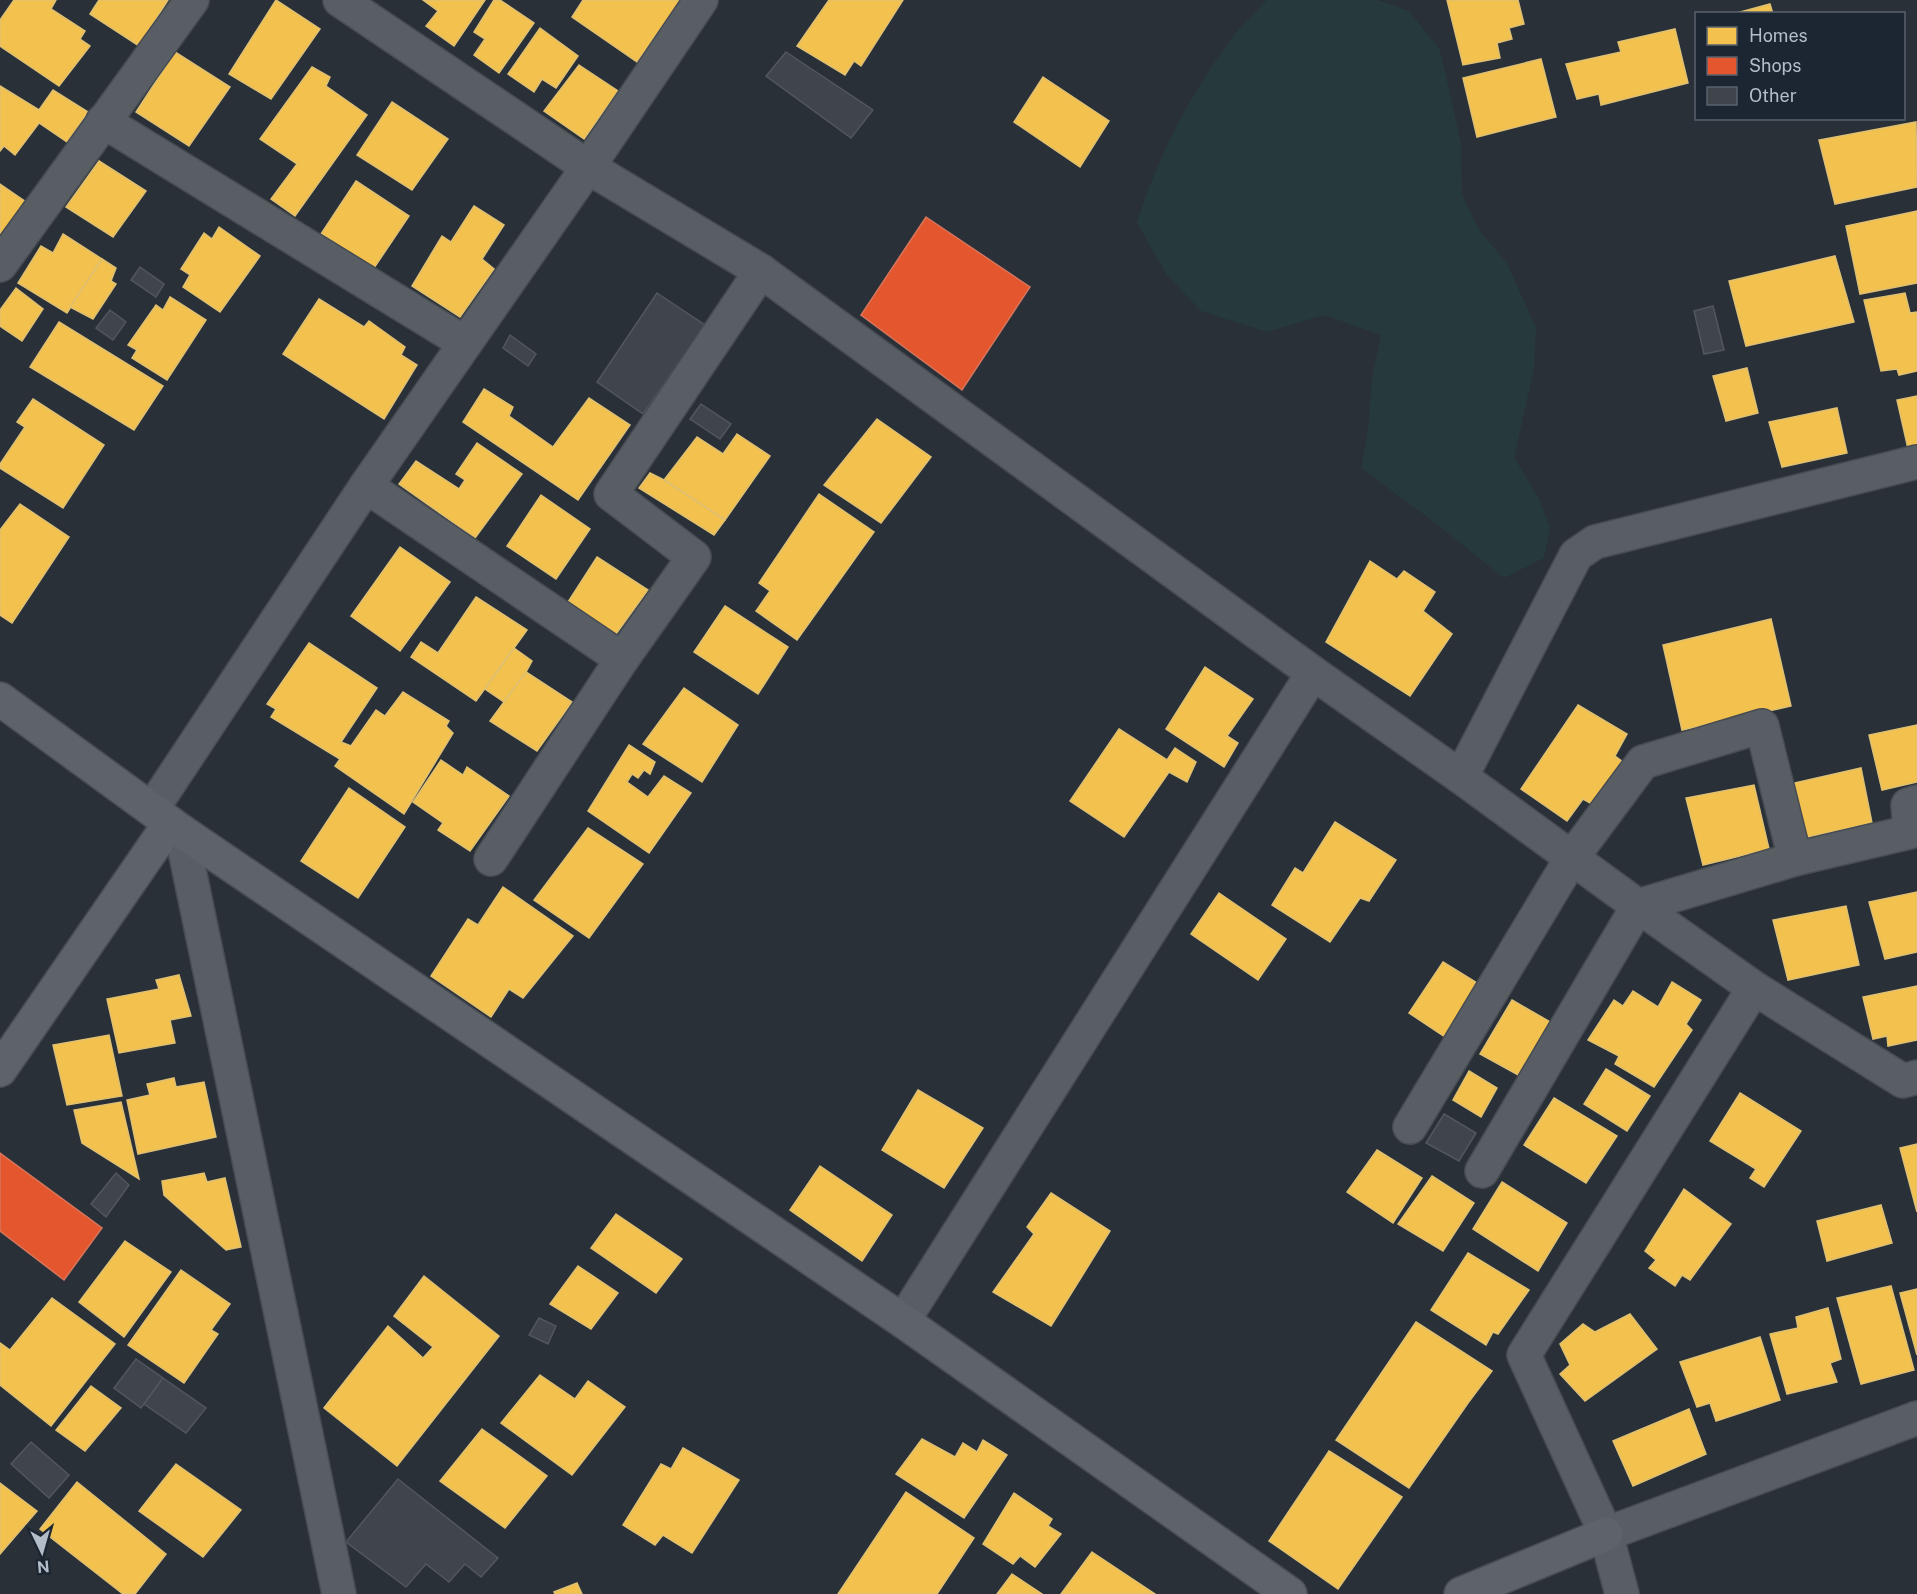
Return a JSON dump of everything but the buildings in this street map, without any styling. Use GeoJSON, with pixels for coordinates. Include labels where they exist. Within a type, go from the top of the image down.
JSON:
{"type":"FeatureCollection","features":[{"type":"Feature","properties":{"kind":"street"},"geometry":{"type":"LineString","coordinates":[[0,266],[192,0]]}},
{"type":"Feature","properties":{"kind":"street"},"geometry":{"type":"LineString","coordinates":[[340,0],[588,167],[761,271],[1313,673],[1461,777],[1571,859],[1754,987],[1903,1081],[1917,1077]]}},
{"type":"Feature","properties":{"kind":"street"},"geometry":{"type":"LineString","coordinates":[[0,1070],[167,821],[366,486],[701,0]]}},
{"type":"Feature","properties":{"kind":"street"},"geometry":{"type":"LineString","coordinates":[[103,121],[465,343]]}},
{"type":"Feature","properties":{"kind":"street"},"geometry":{"type":"LineString","coordinates":[[491,859],[622,659],[694,557],[611,494],[761,271]]}},
{"type":"Feature","properties":{"kind":"street"},"geometry":{"type":"LineString","coordinates":[[1461,777],[1576,555],[1595,543],[1917,462]]}},
{"type":"Feature","properties":{"kind":"street"},"geometry":{"type":"LineString","coordinates":[[366,486],[622,659]]}},
{"type":"Feature","properties":{"kind":"street"},"geometry":{"type":"LineString","coordinates":[[903,1321],[1313,673]]}},
{"type":"Feature","properties":{"kind":"street"},"geometry":{"type":"LineString","coordinates":[[0,699],[167,821],[903,1321],[1290,1594]]}},
{"type":"Feature","properties":{"kind":"street"},"geometry":{"type":"LineString","coordinates":[[1410,1127],[1571,859],[1643,762],[1762,726],[1795,860]]}},
{"type":"Feature","properties":{"kind":"street"},"geometry":{"type":"LineString","coordinates":[[1482,1171],[1638,906],[1795,860],[1910,832],[1908,805],[1917,802]]}},
{"type":"Feature","properties":{"kind":"street"},"geometry":{"type":"LineString","coordinates":[[167,821],[339,1594]]}},
{"type":"Feature","properties":{"kind":"street"},"geometry":{"type":"LineString","coordinates":[[1622,1594],[1606,1534],[1524,1355],[1754,987]]}},
{"type":"Feature","properties":{"kind":"street"},"geometry":{"type":"LineString","coordinates":[[1461,1594],[1606,1534],[1917,1418]]}},
{"type":"Feature","properties":{"kind":"green space"},"geometry":{"type":"Polygon","coordinates":[[[1267,0],[1378,0],[1409,11],[1440,50],[1461,143],[1462,195],[1479,230],[1507,263],[1536,328],[1534,369],[1514,457],[1539,499],[1550,528],[1544,558],[1504,578],[1361,468],[1368,430],[1372,378],[1381,335],[1324,315],[1267,332],[1201,311],[1167,275],[1137,223],[1155,173],[1191,100],[1236,33],[1267,0]]]}}]}
